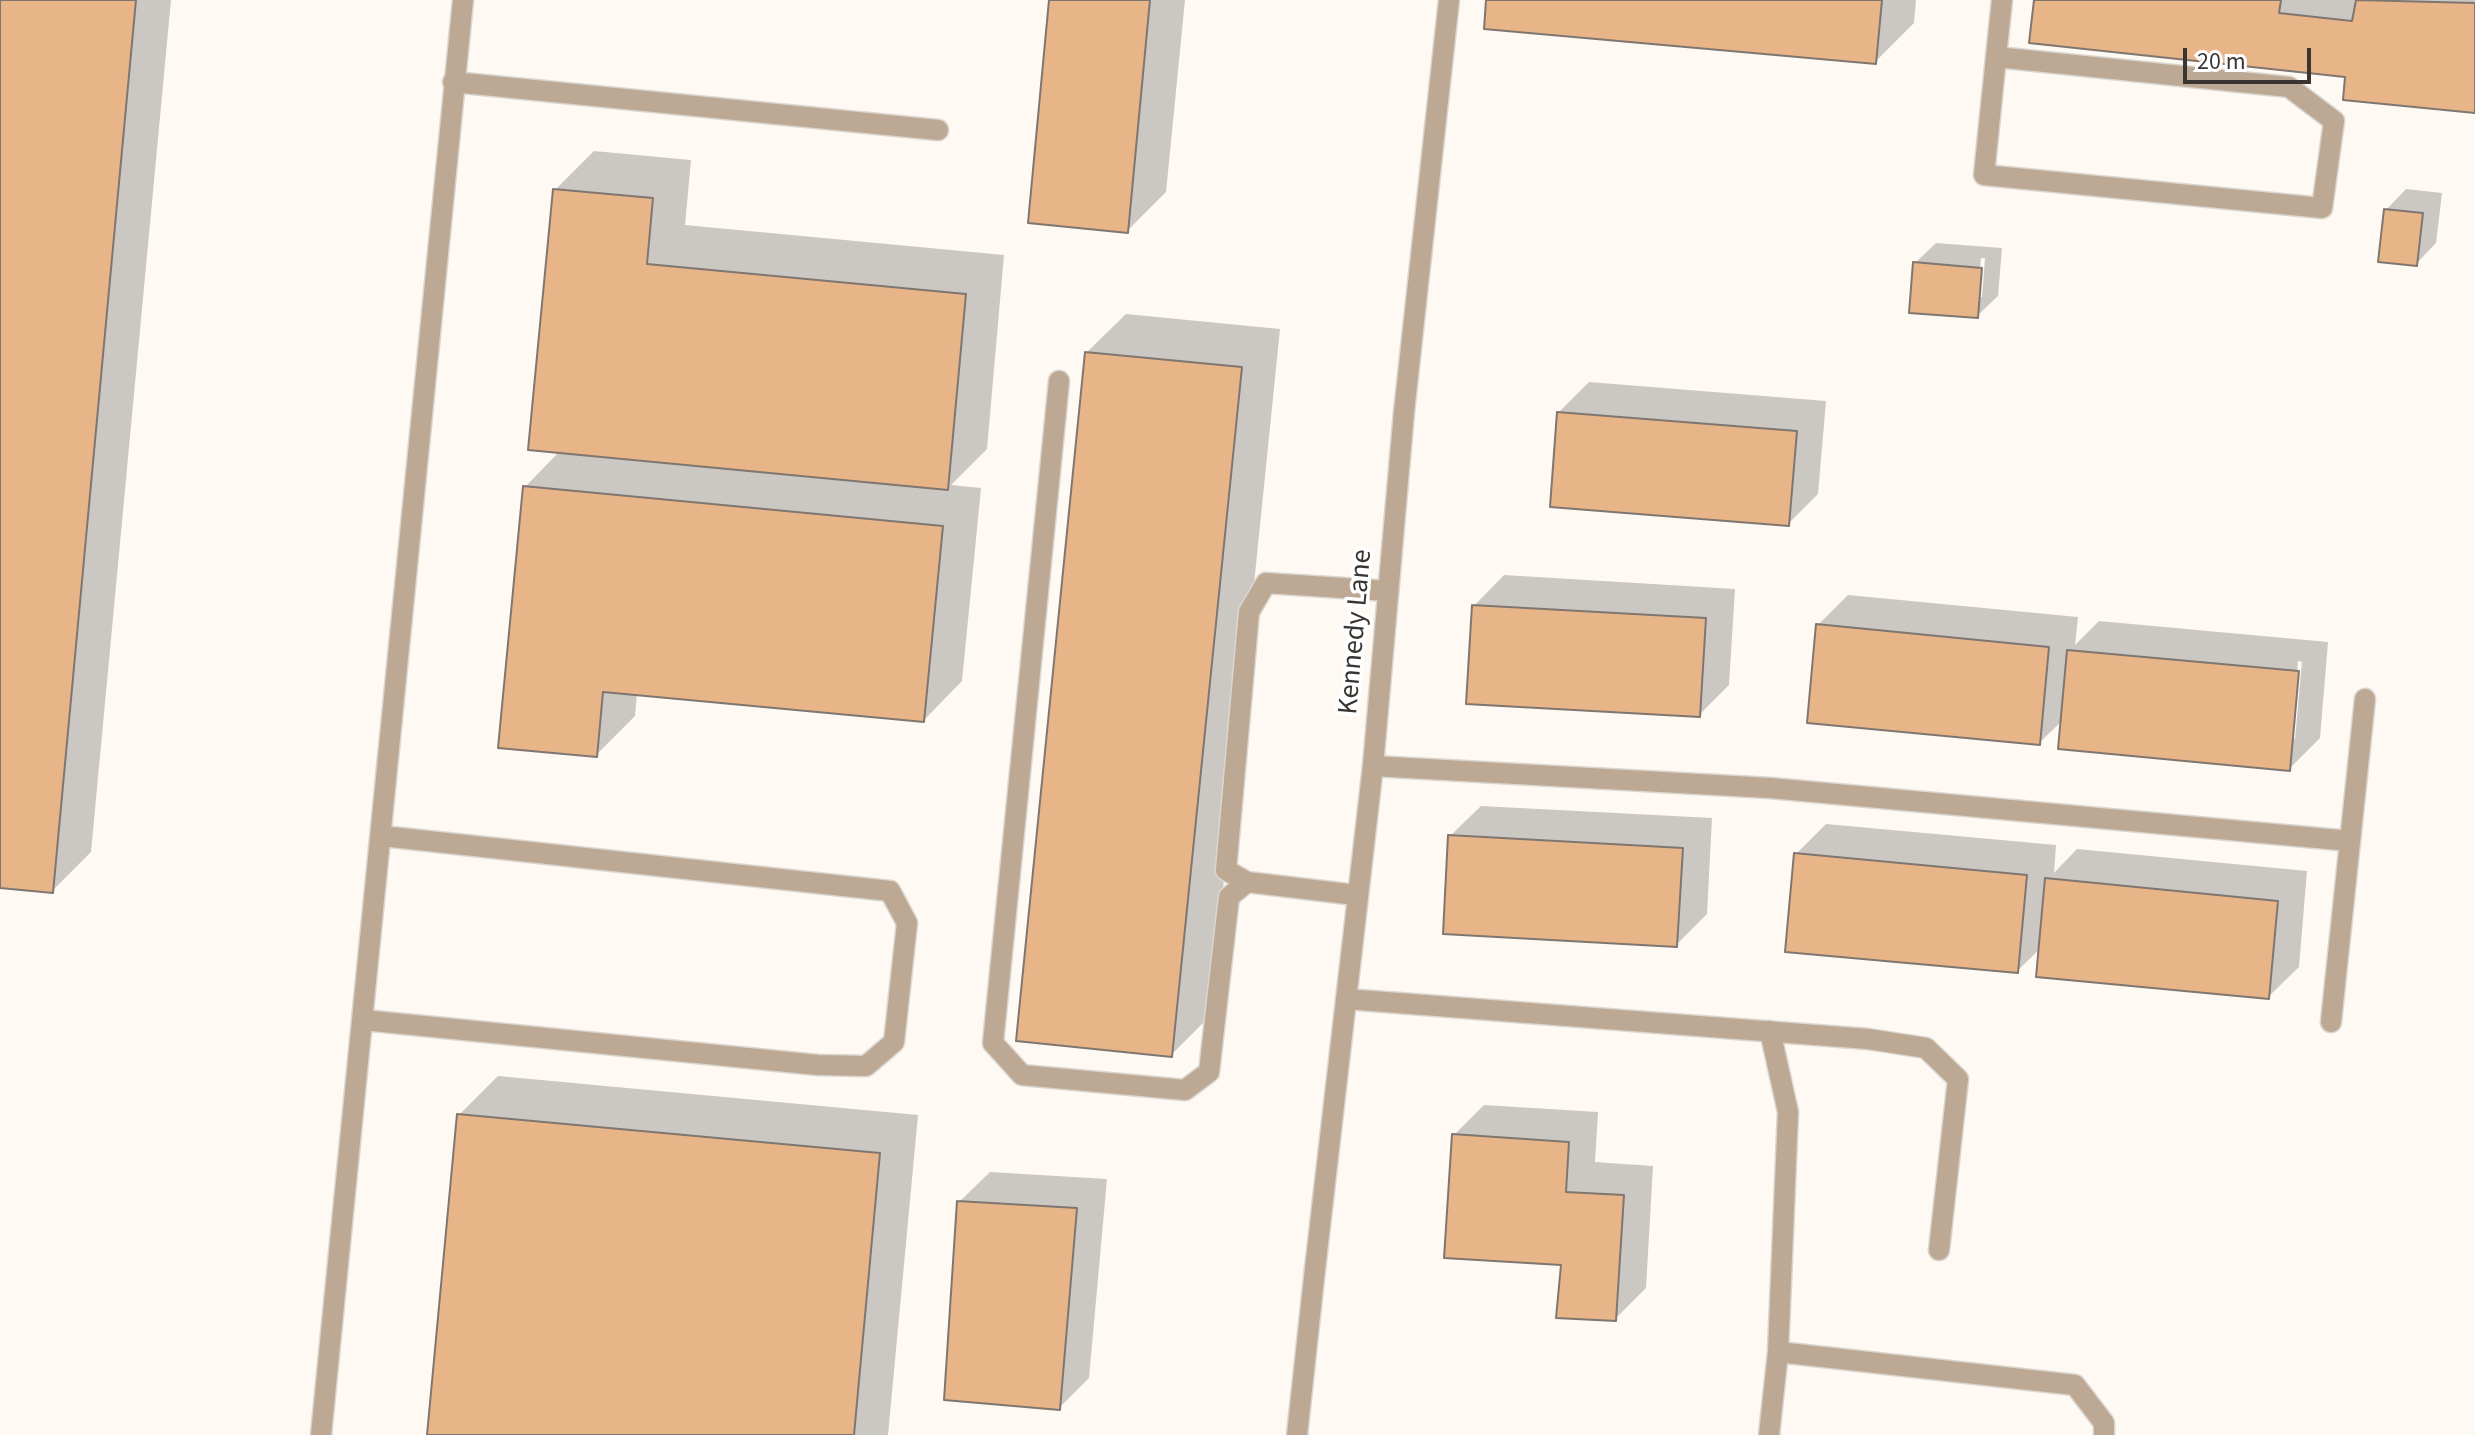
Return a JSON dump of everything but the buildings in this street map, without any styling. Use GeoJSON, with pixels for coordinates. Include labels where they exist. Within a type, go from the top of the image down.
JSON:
{"type":"FeatureCollection","features":[{"type":"Feature","properties":{"kind":"street"},"geometry":{"type":"LineString","coordinates":[[321,1435],[463,0]]}},
{"type":"Feature","properties":{"kind":"street","name":"Kennedy Lane"},"geometry":{"type":"LineString","coordinates":[[1297,1435],[1373,766],[1449,0]]}},
{"type":"Feature","properties":{"kind":"street"},"geometry":{"type":"LineString","coordinates":[[1996,57],[2289,87],[2334,121],[2322,208],[1984,175],[1996,57],[2002,0]]}},
{"type":"Feature","properties":{"kind":"street"},"geometry":{"type":"LineString","coordinates":[[453,82],[938,130]]}},
{"type":"Feature","properties":{"kind":"street"},"geometry":{"type":"LineString","coordinates":[[1059,381],[993,1043],[1022,1075],[1185,1090],[1209,1072],[1229,897],[1247,882]]}},
{"type":"Feature","properties":{"kind":"street"},"geometry":{"type":"LineString","coordinates":[[1356,895],[1247,882],[1226,870],[1249,612],[1266,583],[1388,591]]}},
{"type":"Feature","properties":{"kind":"street"},"geometry":{"type":"LineString","coordinates":[[2331,1022],[2365,699]]}},
{"type":"Feature","properties":{"kind":"street"},"geometry":{"type":"LineString","coordinates":[[1373,766],[1770,788],[2350,841]]}},
{"type":"Feature","properties":{"kind":"street"},"geometry":{"type":"LineString","coordinates":[[363,1020],[818,1065],[866,1066],[894,1042],[907,923],[890,891],[382,836]]}},
{"type":"Feature","properties":{"kind":"street"},"geometry":{"type":"LineString","coordinates":[[1346,999],[1770,1031],[1926,1048],[1958,1079],[1939,1250]]}},
{"type":"Feature","properties":{"kind":"street"},"geometry":{"type":"LineString","coordinates":[[1769,1435],[1778,1352],[1788,1112],[1770,1031]]}},
{"type":"Feature","properties":{"kind":"street"},"geometry":{"type":"LineString","coordinates":[[1778,1352],[2075,1385],[2104,1423],[2104,1435]]}}]}
